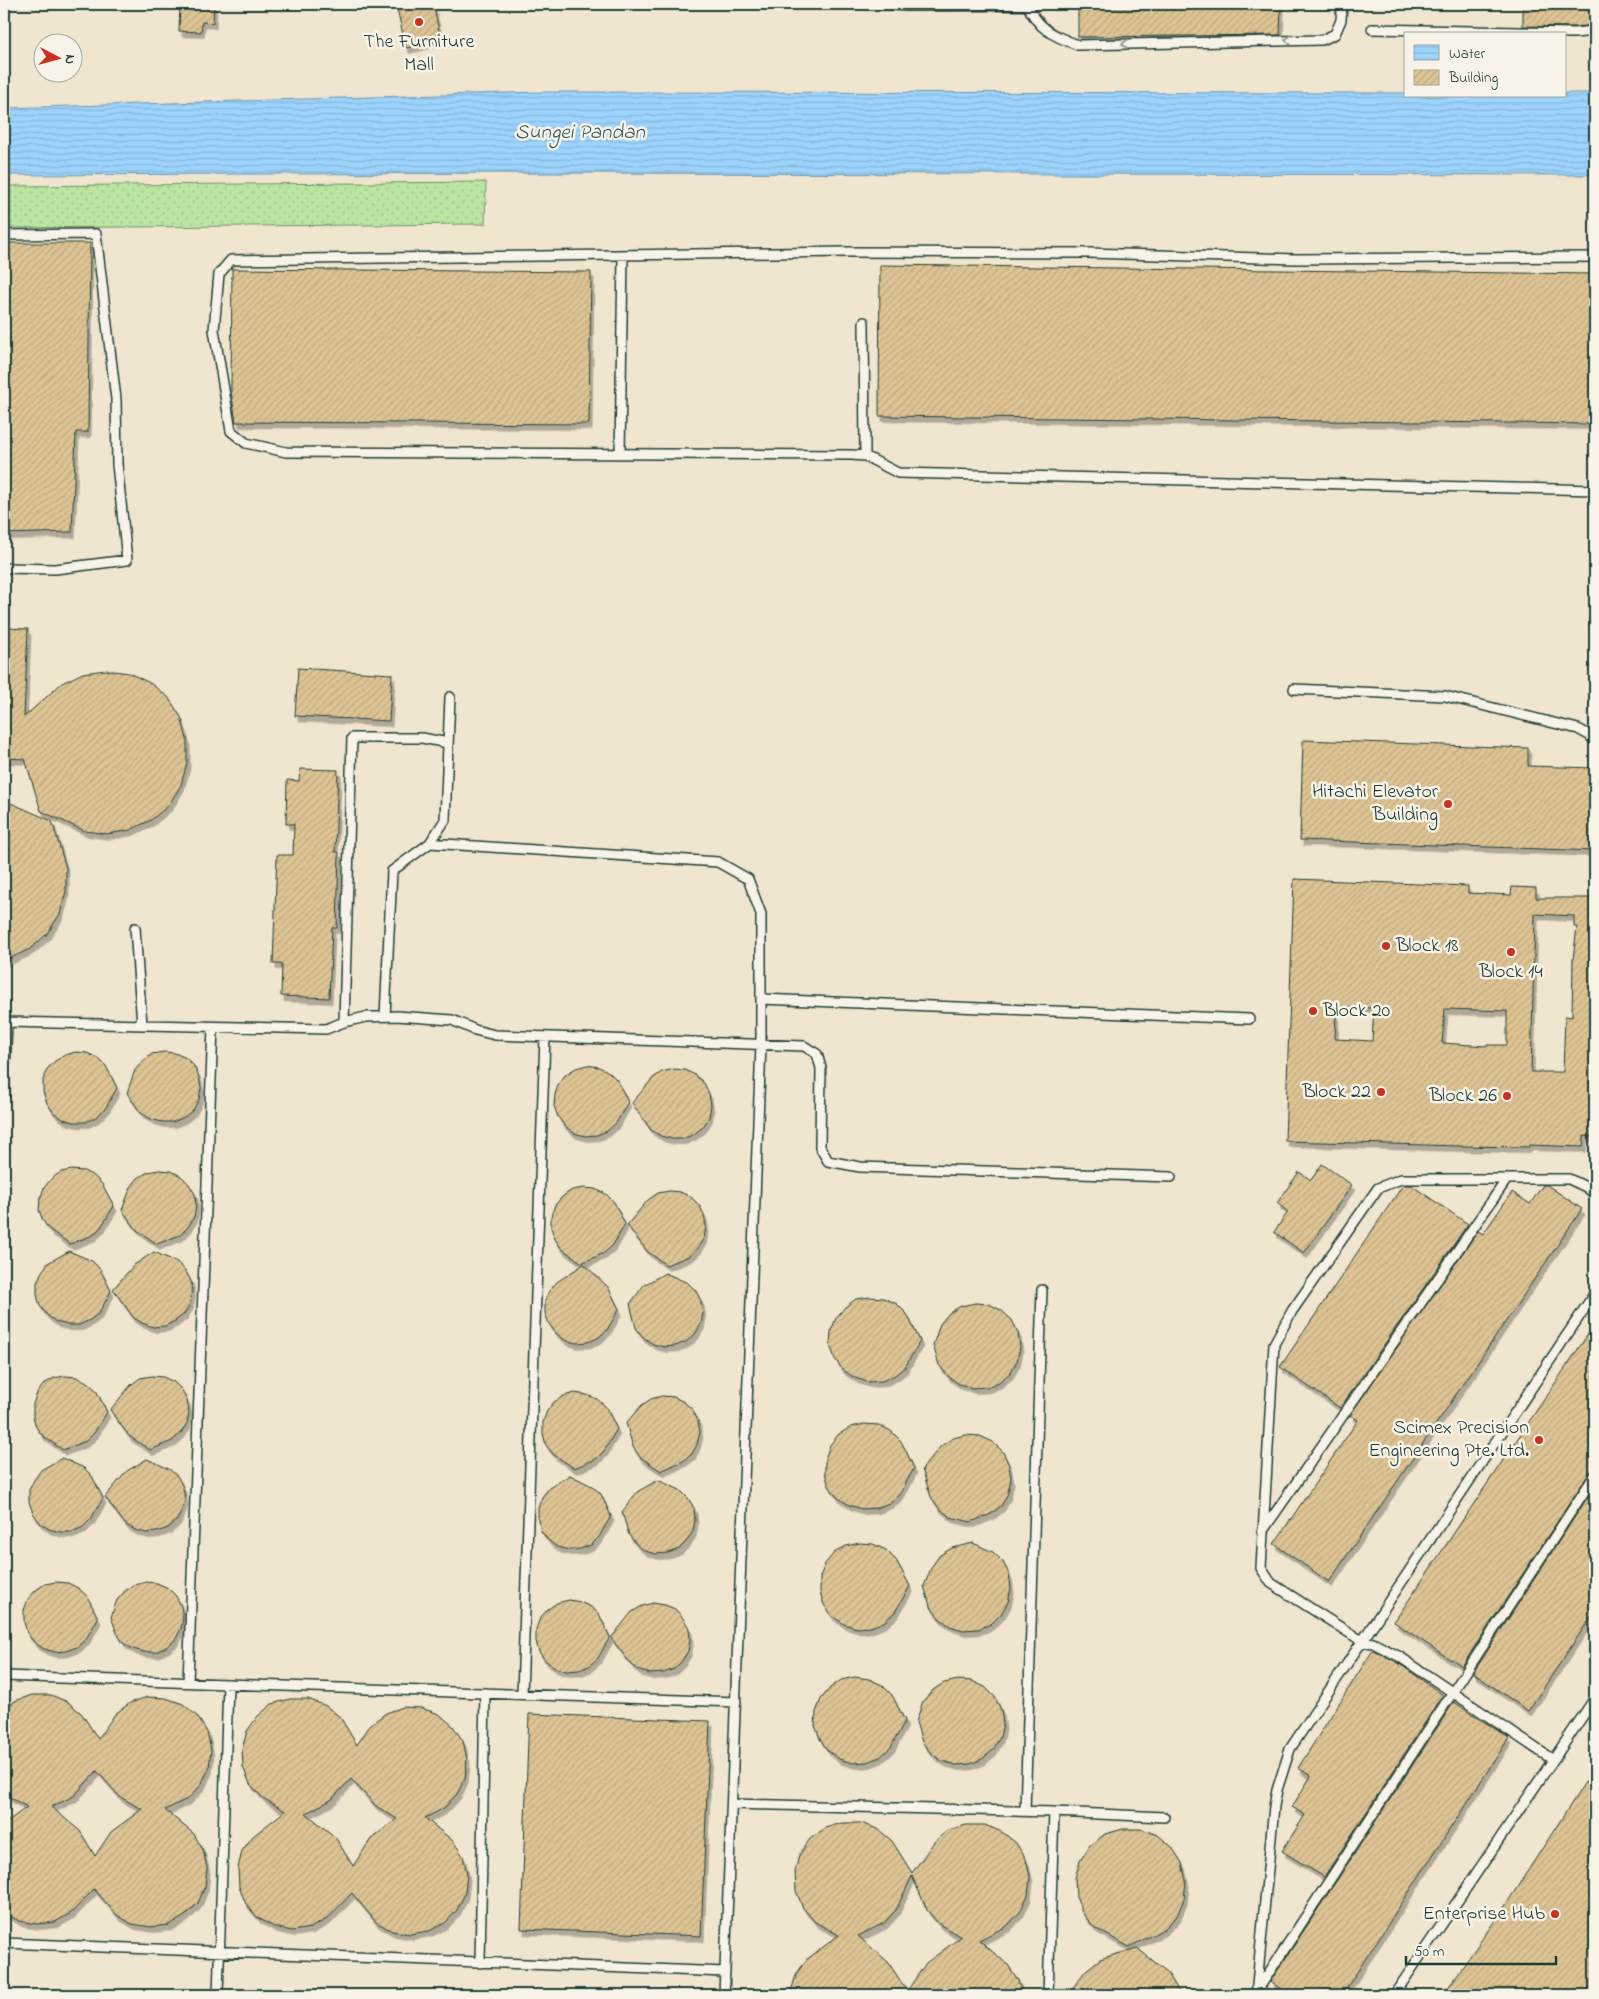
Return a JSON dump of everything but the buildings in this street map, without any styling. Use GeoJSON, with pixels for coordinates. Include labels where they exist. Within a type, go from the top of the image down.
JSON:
{"type":"FeatureCollection","features":[{"type":"Feature","properties":{"kind":"lane"},"geometry":{"type":"LineString","coordinates":[[881,4],[1027,4],[1042,28],[1059,38],[1078,45],[1322,40],[1335,34],[1341,20],[1342,4]]}},
{"type":"Feature","properties":{"kind":"lane"},"geometry":{"type":"LineString","coordinates":[[1372,29],[1524,32]]}},
{"type":"Feature","properties":{"kind":"lane"},"geometry":{"type":"LineString","coordinates":[[1566,33],[1595,32]]}},
{"type":"Feature","properties":{"kind":"lane"},"geometry":{"type":"LineString","coordinates":[[4,235],[96,234],[116,399],[118,464],[127,560],[54,569],[4,568]]}},
{"type":"Feature","properties":{"kind":"lane"},"geometry":{"type":"LineString","coordinates":[[1595,257],[1296,259],[1088,253],[849,252],[231,260],[218,274],[214,330],[231,431],[246,443],[286,452],[865,456],[898,472],[1595,490]]}},
{"type":"Feature","properties":{"kind":"lane"},"geometry":{"type":"LineString","coordinates":[[620,454],[623,255]]}},
{"type":"Feature","properties":{"kind":"lane"},"geometry":{"type":"LineString","coordinates":[[864,322],[865,456]]}},
{"type":"Feature","properties":{"kind":"lane"},"geometry":{"type":"LineString","coordinates":[[1294,689],[1445,696],[1578,729],[1595,741]]}},
{"type":"Feature","properties":{"kind":"lane"},"geometry":{"type":"LineString","coordinates":[[385,1016],[392,871],[430,842],[444,820],[450,697]]}},
{"type":"Feature","properties":{"kind":"lane"},"geometry":{"type":"LineString","coordinates":[[344,1022],[352,738],[422,738],[448,743]]}},
{"type":"Feature","properties":{"kind":"lane"},"geometry":{"type":"LineString","coordinates":[[430,842],[718,862],[748,879],[761,914],[761,1045],[724,1995]]}},
{"type":"Feature","properties":{"kind":"lane"},"geometry":{"type":"LineString","coordinates":[[136,928],[142,1025]]}},
{"type":"Feature","properties":{"kind":"lane"},"geometry":{"type":"LineString","coordinates":[[761,999],[1249,1019]]}},
{"type":"Feature","properties":{"kind":"lane"},"geometry":{"type":"LineString","coordinates":[[4,1096],[5,1020],[326,1029],[344,1022],[366,1017],[385,1016],[452,1020],[475,1030],[495,1035],[804,1046],[817,1054],[821,1068],[820,1147],[828,1160],[860,1167],[1171,1176]]}},
{"type":"Feature","properties":{"kind":"lane"},"geometry":{"type":"LineString","coordinates":[[188,1682],[213,1027]]}},
{"type":"Feature","properties":{"kind":"lane"},"geometry":{"type":"LineString","coordinates":[[522,1694],[546,1037]]}},
{"type":"Feature","properties":{"kind":"lane"},"geometry":{"type":"LineString","coordinates":[[1553,1760],[1390,1650],[1362,1641],[1271,1583],[1261,1568],[1274,1344],[1292,1311],[1378,1188],[1401,1179],[1569,1178],[1595,1194]]}},
{"type":"Feature","properties":{"kind":"lane"},"geometry":{"type":"LineString","coordinates":[[1262,1533],[1507,1179]]}},
{"type":"Feature","properties":{"kind":"lane"},"geometry":{"type":"LineString","coordinates":[[1025,1811],[1042,1290]]}},
{"type":"Feature","properties":{"kind":"lane"},"geometry":{"type":"LineString","coordinates":[[1256,1994],[1277,1790],[1290,1749],[1595,1292]]}},
{"type":"Feature","properties":{"kind":"lane"},"geometry":{"type":"LineString","coordinates":[[1256,1994],[1595,1475]]}},
{"type":"Feature","properties":{"kind":"lane"},"geometry":{"type":"LineString","coordinates":[[4,1676],[736,1702]]}},
{"type":"Feature","properties":{"kind":"lane"},"geometry":{"type":"LineString","coordinates":[[218,1995],[228,1684]]}},
{"type":"Feature","properties":{"kind":"lane"},"geometry":{"type":"LineString","coordinates":[[480,1962],[484,1692]]}},
{"type":"Feature","properties":{"kind":"lane"},"geometry":{"type":"LineString","coordinates":[[1394,1995],[1595,1698]]}},
{"type":"Feature","properties":{"kind":"lane"},"geometry":{"type":"LineString","coordinates":[[732,1804],[1025,1811],[1164,1817]]}},
{"type":"Feature","properties":{"kind":"lane"},"geometry":{"type":"LineString","coordinates":[[1048,1995],[1054,1812]]}},
{"type":"Feature","properties":{"kind":"lane"},"geometry":{"type":"LineString","coordinates":[[4,1943],[725,1972]]}},
{"type":"Feature","properties":{"kind":"green space"},"geometry":{"type":"Polygon","coordinates":[[[486,182],[485,224],[4,228],[4,186],[486,182]]]}},
{"type":"Feature","properties":{"kind":"water","name":"Sungei Pandan"},"geometry":{"type":"Polygon","coordinates":[[[541,92],[1404,93],[1404,98],[1566,98],[1566,93],[1595,93],[1595,175],[545,173],[4,175],[4,108],[541,92]]]}},
{"type":"Feature","properties":{"kind":"place","name":"The Furniture Mall"},"geometry":{"type":"Point","coordinates":[419,22]}},
{"type":"Feature","properties":{"kind":"place","name":"Hitachi Elevator Building"},"geometry":{"type":"Point","coordinates":[1448,804]}},
{"type":"Feature","properties":{"kind":"place","name":"Block 18"},"geometry":{"type":"Point","coordinates":[1386,946]}},
{"type":"Feature","properties":{"kind":"place","name":"Block 14"},"geometry":{"type":"Point","coordinates":[1511,952]}},
{"type":"Feature","properties":{"kind":"place","name":"Block 20"},"geometry":{"type":"Point","coordinates":[1313,1011]}},
{"type":"Feature","properties":{"kind":"place","name":"Block 22"},"geometry":{"type":"Point","coordinates":[1381,1092]}},
{"type":"Feature","properties":{"kind":"place","name":"Block 26"},"geometry":{"type":"Point","coordinates":[1507,1096]}},
{"type":"Feature","properties":{"kind":"place","name":"Scimex Precision Engineering Pte. Ltd."},"geometry":{"type":"Point","coordinates":[1539,1440]}},
{"type":"Feature","properties":{"kind":"place","name":"Enterprise Hub"},"geometry":{"type":"Point","coordinates":[1555,1914]}}]}
